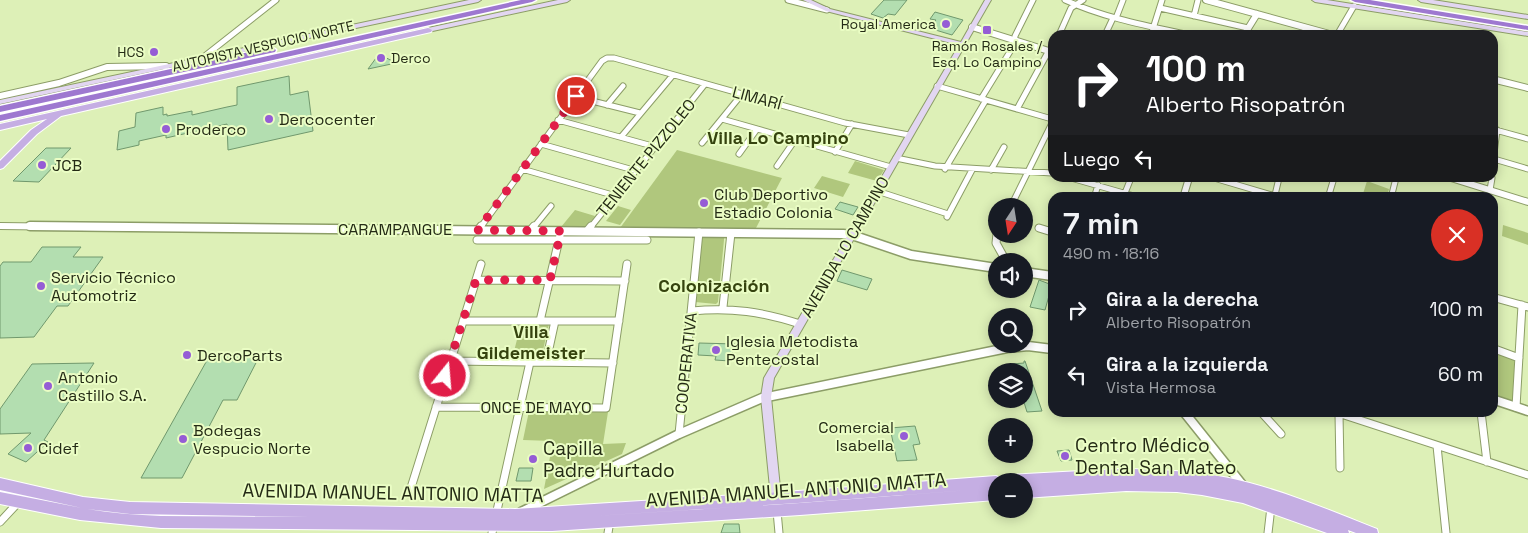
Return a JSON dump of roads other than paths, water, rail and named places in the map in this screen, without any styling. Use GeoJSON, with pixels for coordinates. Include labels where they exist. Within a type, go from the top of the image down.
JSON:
{"type":"FeatureCollection","features":[{"type":"Feature","properties":{"kind":"highway","name":"AUTOPISTA VESPUCIO NORTE"},"geometry":{"type":"LineString","coordinates":[[0,109],[501,0]]}},
{"type":"Feature","properties":{"kind":"highway"},"geometry":{"type":"LineString","coordinates":[[428,30],[532,0]]}},
{"type":"Feature","properties":{"kind":"highway","name":"AUTOPISTA VESPUCIO NORTE"},"geometry":{"type":"LineString","coordinates":[[1,125],[532,0]]}},
{"type":"Feature","properties":{"kind":"highway"},"geometry":{"type":"LineString","coordinates":[[1391,0],[1528,22]]}},
{"type":"Feature","properties":{"kind":"highway"},"geometry":{"type":"LineString","coordinates":[[1355,3],[1528,28]]}},
{"type":"Feature","properties":{"kind":"highway"},"geometry":{"type":"LineString","coordinates":[[137,79],[264,46]]}},
{"type":"Feature","properties":{"kind":"main road"},"geometry":{"type":"LineString","coordinates":[[0,102],[478,0]]}},
{"type":"Feature","properties":{"kind":"main road"},"geometry":{"type":"LineString","coordinates":[[1,125],[568,0]]}},
{"type":"Feature","properties":{"kind":"main road"},"geometry":{"type":"LineString","coordinates":[[806,0],[828,10],[962,44]]}},
{"type":"Feature","properties":{"kind":"main road","name":"AVENIDA LO CAMPINO"},"geometry":{"type":"LineString","coordinates":[[777,504],[766,397],[771,374],[988,0]]}},
{"type":"Feature","properties":{"kind":"main road"},"geometry":{"type":"LineString","coordinates":[[1315,0],[1355,3],[1528,34]]}},
{"type":"Feature","properties":{"kind":"main road"},"geometry":{"type":"LineString","coordinates":[[1421,0],[1528,17]]}},
{"type":"Feature","properties":{"kind":"main road"},"geometry":{"type":"LineString","coordinates":[[0,166],[42,126],[67,111]]}},
{"type":"Feature","properties":{"kind":"main road"},"geometry":{"type":"LineString","coordinates":[[1,125],[20,126],[26,129],[26,134],[19,146]]}},
{"type":"Feature","properties":{"kind":"main road"},"geometry":{"type":"LineString","coordinates":[[1033,480],[1156,474],[1206,480],[1245,488],[1372,533]]}},
{"type":"Feature","properties":{"kind":"main road","name":"AVENIDA MANUEL ANTONIO MATTA"},"geometry":{"type":"LineString","coordinates":[[0,484],[83,503],[130,508],[494,524],[551,529],[609,527],[777,504],[988,483]]}},
{"type":"Feature","properties":{"kind":"main road"},"geometry":{"type":"LineString","coordinates":[[1033,491],[1146,485],[1214,491],[1266,505],[1337,532]]}},
{"type":"Feature","properties":{"kind":"main road"},"geometry":{"type":"LineString","coordinates":[[1245,488],[1266,505]]}},
{"type":"Feature","properties":{"kind":"main road","name":"AVENIDA MANUEL ANTONIO MATTA"},"geometry":{"type":"LineString","coordinates":[[0,498],[74,515],[108,519],[365,529],[422,529],[494,524],[515,514],[988,494]]}},
{"type":"Feature","properties":{"kind":"street"},"geometry":{"type":"LineString","coordinates":[[200,59],[276,0]]}},
{"type":"Feature","properties":{"kind":"street"},"geometry":{"type":"LineString","coordinates":[[788,0],[828,10]]}},
{"type":"Feature","properties":{"kind":"street"},"geometry":{"type":"LineString","coordinates":[[945,168],[1015,40],[1033,0]]}},
{"type":"Feature","properties":{"kind":"street"},"geometry":{"type":"LineString","coordinates":[[1065,0],[1114,18],[1168,30]]}},
{"type":"Feature","properties":{"kind":"street"},"geometry":{"type":"LineString","coordinates":[[1061,30],[1071,8],[1084,0]]}},
{"type":"Feature","properties":{"kind":"street"},"geometry":{"type":"LineString","coordinates":[[1108,30],[1123,0]]}},
{"type":"Feature","properties":{"kind":"street"},"geometry":{"type":"LineString","coordinates":[[1153,30],[1162,0]]}},
{"type":"Feature","properties":{"kind":"street"},"geometry":{"type":"LineString","coordinates":[[1194,16],[1198,0]]}},
{"type":"Feature","properties":{"kind":"street"},"geometry":{"type":"LineString","coordinates":[[1206,0],[1314,30]]}},
{"type":"Feature","properties":{"kind":"street"},"geometry":{"type":"LineString","coordinates":[[1340,30],[1355,3]]}},
{"type":"Feature","properties":{"kind":"street"},"geometry":{"type":"LineString","coordinates":[[1160,8],[1248,28],[1256,14]]}},
{"type":"Feature","properties":{"kind":"street"},"geometry":{"type":"LineString","coordinates":[[972,27],[1048,50]]}},
{"type":"Feature","properties":{"kind":"street","name":"LIMARÍ"},"geometry":{"type":"LineString","coordinates":[[576,96],[602,61],[606,58],[614,58],[852,124],[909,135]]}},
{"type":"Feature","properties":{"kind":"street"},"geometry":{"type":"LineString","coordinates":[[1017,109],[1048,58]]}},
{"type":"Feature","properties":{"kind":"street"},"geometry":{"type":"LineString","coordinates":[[0,96],[52,85],[109,67],[166,66]]}},
{"type":"Feature","properties":{"kind":"street"},"geometry":{"type":"LineString","coordinates":[[620,137],[673,75]]}},
{"type":"Feature","properties":{"kind":"street"},"geometry":{"type":"LineString","coordinates":[[1498,80],[1528,88]]}},
{"type":"Feature","properties":{"kind":"street","name":"TENIENTE PIZZOLEO"},"geometry":{"type":"LineString","coordinates":[[587,231],[705,84]]}},
{"type":"Feature","properties":{"kind":"street"},"geometry":{"type":"LineString","coordinates":[[607,105],[622,86]]}},
{"type":"Feature","properties":{"kind":"street"},"geometry":{"type":"LineString","coordinates":[[938,86],[1048,120]]}},
{"type":"Feature","properties":{"kind":"street"},"geometry":{"type":"LineString","coordinates":[[702,143],[742,94]]}},
{"type":"Feature","properties":{"kind":"street"},"geometry":{"type":"LineString","coordinates":[[478,230],[576,96],[640,113]]}},
{"type":"Feature","properties":{"kind":"street"},"geometry":{"type":"LineString","coordinates":[[722,119],[891,167]]}},
{"type":"Feature","properties":{"kind":"street"},"geometry":{"type":"LineString","coordinates":[[558,120],[656,147]]}},
{"type":"Feature","properties":{"kind":"street"},"geometry":{"type":"LineString","coordinates":[[835,152],[852,124]]}},
{"type":"Feature","properties":{"kind":"street"},"geometry":{"type":"LineString","coordinates":[[738,154],[757,129]]}},
{"type":"Feature","properties":{"kind":"street"},"geometry":{"type":"LineString","coordinates":[[1015,198],[1048,130]]}},
{"type":"Feature","properties":{"kind":"street"},"geometry":{"type":"LineString","coordinates":[[1498,130],[1528,139]]}},
{"type":"Feature","properties":{"kind":"street"},"geometry":{"type":"LineString","coordinates":[[777,166],[795,140]]}},
{"type":"Feature","properties":{"kind":"street"},"geometry":{"type":"LineString","coordinates":[[541,144],[637,171]]}},
{"type":"Feature","properties":{"kind":"street"},"geometry":{"type":"LineString","coordinates":[[992,170],[1004,147]]}},
{"type":"Feature","properties":{"kind":"street"},"geometry":{"type":"LineString","coordinates":[[896,158],[920,165],[945,168],[1048,173]]}},
{"type":"Feature","properties":{"kind":"street"},"geometry":{"type":"LineString","coordinates":[[1498,160],[1528,169]]}},
{"type":"Feature","properties":{"kind":"street"},"geometry":{"type":"LineString","coordinates":[[522,170],[616,196]]}},
{"type":"Feature","properties":{"kind":"street"},"geometry":{"type":"LineString","coordinates":[[877,191],[947,216],[972,170]]}},
{"type":"Feature","properties":{"kind":"street"},"geometry":{"type":"LineString","coordinates":[[1088,182],[1122,192]]}},
{"type":"Feature","properties":{"kind":"street"},"geometry":{"type":"LineString","coordinates":[[1237,182],[1266,192]]}},
{"type":"Feature","properties":{"kind":"street"},"geometry":{"type":"LineString","coordinates":[[1464,182],[1496,192]]}},
{"type":"Feature","properties":{"kind":"street"},"geometry":{"type":"LineString","coordinates":[[1490,190],[1491,182]]}},
{"type":"Feature","properties":{"kind":"street"},"geometry":{"type":"LineString","coordinates":[[1096,192],[1098,185]]}},
{"type":"Feature","properties":{"kind":"street"},"geometry":{"type":"LineString","coordinates":[[1498,193],[1528,202]]}},
{"type":"Feature","properties":{"kind":"street"},"geometry":{"type":"LineString","coordinates":[[530,230],[550,206]]}},
{"type":"Feature","properties":{"kind":"street","name":"CARAMPANGUE"},"geometry":{"type":"LineString","coordinates":[[0,226],[530,230],[852,235],[911,255],[988,267]]}},
{"type":"Feature","properties":{"kind":"street"},"geometry":{"type":"LineString","coordinates":[[1039,228],[1048,231]]}},
{"type":"Feature","properties":{"kind":"street"},"geometry":{"type":"LineString","coordinates":[[540,321],[561,231]]}},
{"type":"Feature","properties":{"kind":"street","name":"COOPERATIVA"},"geometry":{"type":"LineString","coordinates":[[680,434],[699,232]]}},
{"type":"Feature","properties":{"kind":"street"},"geometry":{"type":"LineString","coordinates":[[723,307],[731,233]]}},
{"type":"Feature","properties":{"kind":"street"},"geometry":{"type":"LineString","coordinates":[[478,240],[647,240]]}},
{"type":"Feature","properties":{"kind":"street"},"geometry":{"type":"LineString","coordinates":[[409,494],[481,264]]}},
{"type":"Feature","properties":{"kind":"street"},"geometry":{"type":"LineString","coordinates":[[450,361],[613,363],[627,264]]}},
{"type":"Feature","properties":{"kind":"street"},"geometry":{"type":"LineString","coordinates":[[1033,273],[1048,275]]}},
{"type":"Feature","properties":{"kind":"street"},"geometry":{"type":"LineString","coordinates":[[476,280],[625,281]]}},
{"type":"Feature","properties":{"kind":"street"},"geometry":{"type":"LineString","coordinates":[[1498,299],[1525,306],[1516,407]]}},
{"type":"Feature","properties":{"kind":"street"},"geometry":{"type":"LineString","coordinates":[[692,311],[723,307],[750,309],[774,314],[800,324]]}},
{"type":"Feature","properties":{"kind":"street"},"geometry":{"type":"LineString","coordinates":[[463,321],[619,321]]}},
{"type":"Feature","properties":{"kind":"street"},"geometry":{"type":"LineString","coordinates":[[546,362],[555,321]]}},
{"type":"Feature","properties":{"kind":"street"},"geometry":{"type":"LineString","coordinates":[[515,514],[680,434],[766,397],[1007,348],[1028,346],[1048,348]]}},
{"type":"Feature","properties":{"kind":"street"},"geometry":{"type":"LineString","coordinates":[[1498,350],[1519,358]]}},
{"type":"Feature","properties":{"kind":"street"},"geometry":{"type":"LineString","coordinates":[[494,524],[530,362]]}},
{"type":"Feature","properties":{"kind":"street","name":"ONCE DE MAYO"},"geometry":{"type":"LineString","coordinates":[[436,407],[606,408],[613,363]]}},
{"type":"Feature","properties":{"kind":"street"},"geometry":{"type":"LineString","coordinates":[[1498,401],[1528,411]]}},
{"type":"Feature","properties":{"kind":"street"},"geometry":{"type":"LineString","coordinates":[[1188,417],[1245,488]]}},
{"type":"Feature","properties":{"kind":"street"},"geometry":{"type":"LineString","coordinates":[[1266,417],[1281,434]]}},
{"type":"Feature","properties":{"kind":"street"},"geometry":{"type":"LineString","coordinates":[[1337,417],[1340,468]]}},
{"type":"Feature","properties":{"kind":"street"},"geometry":{"type":"LineString","coordinates":[[1349,417],[1528,475]]}},
{"type":"Feature","properties":{"kind":"street"},"geometry":{"type":"LineString","coordinates":[[1481,417],[1487,462]]}},
{"type":"Feature","properties":{"kind":"street"},"geometry":{"type":"LineString","coordinates":[[1437,446],[1446,533]]}},
{"type":"Feature","properties":{"kind":"street"},"geometry":{"type":"LineString","coordinates":[[0,522],[30,491]]}},
{"type":"Feature","properties":{"kind":"street"},"geometry":{"type":"LineString","coordinates":[[777,504],[779,533]]}},
{"type":"Feature","properties":{"kind":"street"},"geometry":{"type":"LineString","coordinates":[[1266,505],[1268,533]]}},
{"type":"Feature","properties":{"kind":"place","name":"Royal America"},"geometry":{"type":"Point","coordinates":[946,24]}},
{"type":"Feature","properties":{"kind":"place","name":"Ramón Rosales / Esq. Lo Campino"},"geometry":{"type":"Point","coordinates":[987,30]}},
{"type":"Feature","properties":{"kind":"place","name":"HCS"},"geometry":{"type":"Point","coordinates":[154,52]}},
{"type":"Feature","properties":{"kind":"place","name":"Derco"},"geometry":{"type":"Point","coordinates":[381,58]}},
{"type":"Feature","properties":{"kind":"place","name":"Dercocenter"},"geometry":{"type":"Point","coordinates":[269,119]}},
{"type":"Feature","properties":{"kind":"place","name":"Proderco"},"geometry":{"type":"Point","coordinates":[166,129]}},
{"type":"Feature","properties":{"kind":"place","name":"JCB"},"geometry":{"type":"Point","coordinates":[42,165]}},
{"type":"Feature","properties":{"kind":"place","name":"Club Deportivo Estadio Colonia"},"geometry":{"type":"Point","coordinates":[704,203]}},
{"type":"Feature","properties":{"kind":"place","name":"Servicio Técnico Automotriz"},"geometry":{"type":"Point","coordinates":[41,286]}},
{"type":"Feature","properties":{"kind":"place","name":"Iglesia Metodista Pentecostal"},"geometry":{"type":"Point","coordinates":[716,350]}},
{"type":"Feature","properties":{"kind":"place","name":"DercoParts"},"geometry":{"type":"Point","coordinates":[187,355]}},
{"type":"Feature","properties":{"kind":"place","name":"Antonio Castillo S.A."},"geometry":{"type":"Point","coordinates":[48,386]}},
{"type":"Feature","properties":{"kind":"place","name":"Comercial Isabella"},"geometry":{"type":"Point","coordinates":[904,436]}},
{"type":"Feature","properties":{"kind":"place","name":"Bodegas Vespucio Norte"},"geometry":{"type":"Point","coordinates":[183,439]}},
{"type":"Feature","properties":{"kind":"place","name":"Cidef"},"geometry":{"type":"Point","coordinates":[28,448]}},
{"type":"Feature","properties":{"kind":"place","name":"Centro Médico Dental San Mateo"},"geometry":{"type":"Point","coordinates":[1065,456]}},
{"type":"Feature","properties":{"kind":"place","name":"Capilla Padre Hurtado"},"geometry":{"type":"Point","coordinates":[533,459]}},
{"type":"Feature","properties":{"kind":"district","name":"Villa Lo Campino"},"geometry":{"type":"Point","coordinates":[778,137]}},
{"type":"Feature","properties":{"kind":"district","name":"Colonización"},"geometry":{"type":"Point","coordinates":[714,285]}},
{"type":"Feature","properties":{"kind":"district","name":"Villa Gildemeister"},"geometry":{"type":"Point","coordinates":[531,341]}}]}
